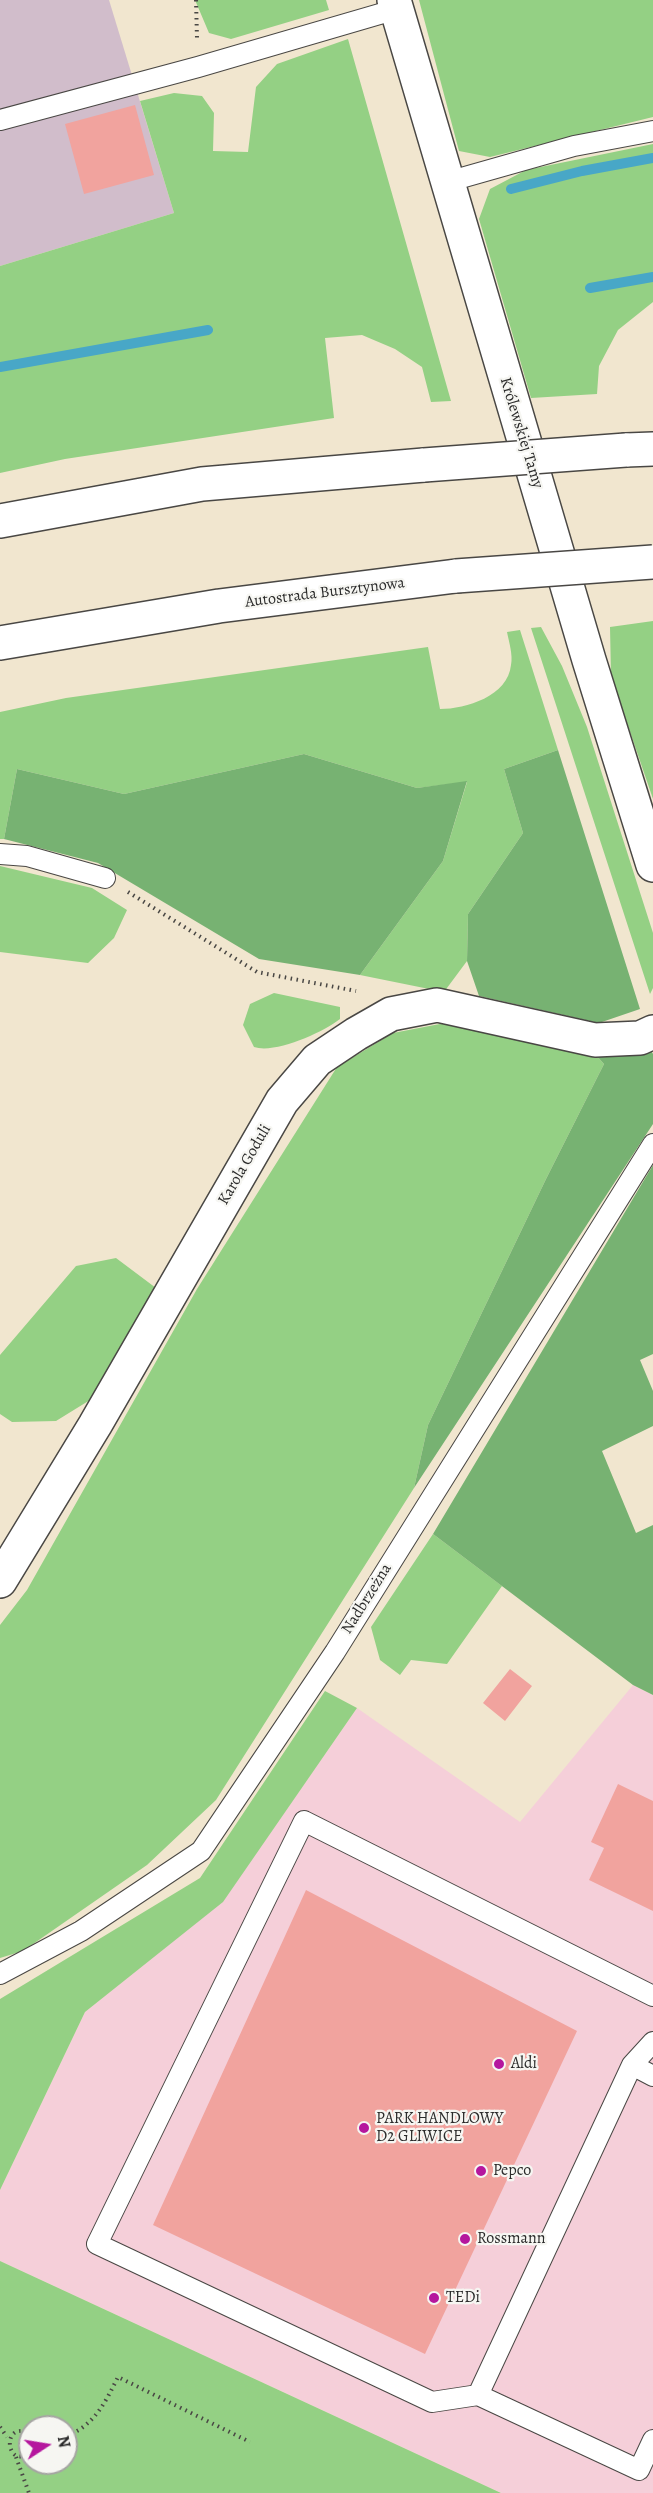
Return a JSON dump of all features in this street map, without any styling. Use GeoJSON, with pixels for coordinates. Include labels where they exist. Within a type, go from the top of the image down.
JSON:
{"type":"FeatureCollection","features":[{"type":"Feature","properties":{"kind":"main road","name":"Królewskiej Tamy"},"geometry":{"type":"LineString","coordinates":[[396,4],[585,649],[653,865]]}},
{"type":"Feature","properties":{"kind":"main road"},"geometry":{"type":"LineString","coordinates":[[0,521],[202,484],[639,449]]}},
{"type":"Feature","properties":{"kind":"main road","name":"Autostrada Bursztynowa"},"geometry":{"type":"LineString","coordinates":[[0,643],[219,606],[456,576],[653,562]]}},
{"type":"Feature","properties":{"kind":"main road","name":"Karola Goduli"},"geometry":{"type":"LineString","coordinates":[[0,1581],[95,1425],[282,1101],[317,1060],[391,1014],[437,1005],[595,1040],[639,1038],[653,1032]]}},
{"type":"Feature","properties":{"kind":"lane"},"geometry":{"type":"LineString","coordinates":[[0,120],[198,67],[396,4]]}},
{"type":"Feature","properties":{"kind":"lane"},"geometry":{"type":"LineString","coordinates":[[447,182],[574,146],[653,131]]}},
{"type":"Feature","properties":{"kind":"lane"},"geometry":{"type":"LineString","coordinates":[[0,854],[27,856],[105,878]]}},
{"type":"Feature","properties":{"kind":"lane","name":"Nadbrzeżna"},"geometry":{"type":"LineString","coordinates":[[0,1974],[81,1931],[201,1851],[335,1652],[653,1144]]}},
{"type":"Feature","properties":{"kind":"lane"},"geometry":{"type":"LineString","coordinates":[[653,1996],[304,1821],[97,2244],[432,2402],[478,2395],[639,2470],[653,2440]]}},
{"type":"Feature","properties":{"kind":"lane"},"geometry":{"type":"LineString","coordinates":[[478,2395],[632,2065],[653,2042]]}},
{"type":"Feature","properties":{"kind":"lane"},"geometry":{"type":"LineString","coordinates":[[632,2065],[653,2076]]}},
{"type":"Feature","properties":{"kind":"path"},"geometry":{"type":"LineString","coordinates":[[196,0],[198,67]]}},
{"type":"Feature","properties":{"kind":"path"},"geometry":{"type":"LineString","coordinates":[[105,878],[257,972],[358,991]]}},
{"type":"Feature","properties":{"kind":"path"},"geometry":{"type":"LineString","coordinates":[[78,2431],[94,2419],[118,2377],[250,2442]]}},
{"type":"Feature","properties":{"kind":"path"},"geometry":{"type":"LineString","coordinates":[[0,2427],[7,2437],[6,2449],[16,2457],[29,2493]]}},
{"type":"Feature","properties":{"kind":"path"},"geometry":{"type":"LineString","coordinates":[[7,2437],[18,2431]]}},
{"type":"Feature","properties":{"kind":"shaded area"},"geometry":{"type":"Polygon","coordinates":[[[0,0],[109,0],[174,213],[0,266],[0,0]]]}},
{"type":"Feature","properties":{"kind":"shaded area"},"geometry":{"type":"Polygon","coordinates":[[[633,1685],[653,1695],[653,2493],[501,2493],[0,2261],[0,2190],[85,2012],[223,1901],[357,1708],[520,1822],[633,1685]]]}},
{"type":"Feature","properties":{"kind":"green space"},"geometry":{"type":"Polygon","coordinates":[[[195,0],[326,0],[329,10],[231,39],[209,33],[195,0]]]}},
{"type":"Feature","properties":{"kind":"green space"},"geometry":{"type":"Polygon","coordinates":[[[419,0],[653,0],[653,117],[490,157],[459,151],[419,0]]]}},
{"type":"Feature","properties":{"kind":"green space"},"geometry":{"type":"Polygon","coordinates":[[[348,39],[451,401],[431,402],[422,367],[395,349],[362,335],[325,338],[334,418],[65,459],[0,473],[0,266],[174,213],[140,101],[174,93],[202,96],[214,113],[213,151],[248,152],[256,87],[277,64],[348,39]]]}},
{"type":"Feature","properties":{"kind":"green space"},"geometry":{"type":"Polygon","coordinates":[[[653,144],[653,302],[618,330],[599,366],[597,394],[531,398],[479,219],[490,189],[526,170],[653,144]]]}},
{"type":"Feature","properties":{"kind":"green space"},"geometry":{"type":"Polygon","coordinates":[[[653,621],[653,799],[611,676],[610,627],[653,621]]]}},
{"type":"Feature","properties":{"kind":"green space"},"geometry":{"type":"Polygon","coordinates":[[[541,627],[562,666],[587,727],[653,933],[653,988],[650,994],[531,628],[541,627]]]}},
{"type":"Feature","properties":{"kind":"green space"},"geometry":{"type":"Polygon","coordinates":[[[520,630],[558,750],[504,769],[523,833],[468,914],[467,961],[444,992],[360,975],[443,861],[467,782],[417,788],[304,754],[124,794],[17,769],[4,839],[0,839],[0,712],[66,698],[428,647],[440,709],[450,708],[484,699],[502,685],[508,676],[511,661],[507,632],[520,630]]]}},
{"type":"Feature","properties":{"kind":"green space"},"geometry":{"type":"Polygon","coordinates":[[[558,750],[640,1009],[599,1023],[479,996],[467,961],[468,914],[523,833],[504,769],[558,750]]]}},
{"type":"Feature","properties":{"kind":"green space"},"geometry":{"type":"Polygon","coordinates":[[[304,754],[417,788],[467,781],[443,861],[360,975],[259,959],[98,863],[4,839],[17,769],[124,794],[304,754]]]}},
{"type":"Feature","properties":{"kind":"green space"},"geometry":{"type":"Polygon","coordinates":[[[0,866],[92,888],[127,910],[114,938],[88,963],[0,952],[0,866]]]}},
{"type":"Feature","properties":{"kind":"green space"},"geometry":{"type":"Polygon","coordinates":[[[274,993],[340,1007],[340,1019],[322,1030],[286,1045],[274,1048],[254,1047],[243,1025],[250,1004],[274,993]]]}},
{"type":"Feature","properties":{"kind":"green space"},"geometry":{"type":"Polygon","coordinates":[[[445,1023],[595,1054],[604,1064],[428,1425],[414,1488],[216,1800],[147,1865],[23,1951],[0,1958],[0,1625],[27,1590],[197,1289],[337,1067],[393,1033],[445,1023]]]}},
{"type":"Feature","properties":{"kind":"green space"},"geometry":{"type":"Polygon","coordinates":[[[650,1048],[653,1054],[653,1124],[414,1488],[428,1425],[604,1064],[595,1054],[650,1048]]]}},
{"type":"Feature","properties":{"kind":"green space"},"geometry":{"type":"Polygon","coordinates":[[[653,1165],[653,1354],[640,1360],[653,1391],[653,1426],[602,1451],[636,1533],[653,1525],[653,1695],[633,1685],[433,1534],[653,1165]]]}},
{"type":"Feature","properties":{"kind":"green space"},"geometry":{"type":"Polygon","coordinates":[[[116,1258],[156,1288],[90,1400],[56,1421],[12,1422],[0,1414],[0,1355],[76,1266],[116,1258]]]}},
{"type":"Feature","properties":{"kind":"green space"},"geometry":{"type":"Polygon","coordinates":[[[433,1534],[502,1586],[447,1664],[411,1660],[400,1675],[380,1660],[371,1627],[433,1534]]]}},
{"type":"Feature","properties":{"kind":"green space"},"geometry":{"type":"Polygon","coordinates":[[[325,1691],[357,1708],[223,1902],[85,2012],[0,2190],[0,1999],[200,1878],[325,1691]]]}},
{"type":"Feature","properties":{"kind":"green space"},"geometry":{"type":"Polygon","coordinates":[[[0,2261],[501,2493],[0,2493],[0,2261]]]}},
{"type":"Feature","properties":{"kind":"building"},"geometry":{"type":"Polygon","coordinates":[[[135,105],[154,175],[84,194],[65,124],[135,105]]]}},
{"type":"Feature","properties":{"kind":"building"},"geometry":{"type":"Polygon","coordinates":[[[510,1669],[532,1686],[505,1721],[483,1703],[510,1669]]]}},
{"type":"Feature","properties":{"kind":"building"},"geometry":{"type":"Polygon","coordinates":[[[618,1784],[653,1801],[653,1911],[589,1880],[604,1848],[591,1842],[618,1784]]]}},
{"type":"Feature","properties":{"kind":"building","name":"PARK HANDLOWY D2 GLIWICE"},"geometry":{"type":"Polygon","coordinates":[[[306,1890],[577,2031],[425,2354],[153,2225],[306,1890]]]}},
{"type":"Feature","properties":{"kind":"waterway"},"geometry":{"type":"LineString","coordinates":[[511,189],[582,171],[653,158]]}},
{"type":"Feature","properties":{"kind":"waterway"},"geometry":{"type":"LineString","coordinates":[[590,288],[653,277]]}},
{"type":"Feature","properties":{"kind":"waterway"},"geometry":{"type":"LineString","coordinates":[[0,367],[208,330]]}},
{"type":"Feature","properties":{"kind":"place","name":"Aldi"},"geometry":{"type":"Point","coordinates":[499,2064]}},
{"type":"Feature","properties":{"kind":"place","name":"PARK HANDLOWY D2 GLIWICE"},"geometry":{"type":"Point","coordinates":[364,2128]}},
{"type":"Feature","properties":{"kind":"place","name":"Pepco"},"geometry":{"type":"Point","coordinates":[481,2171]}},
{"type":"Feature","properties":{"kind":"place","name":"Rossmann"},"geometry":{"type":"Point","coordinates":[465,2239]}},
{"type":"Feature","properties":{"kind":"place","name":"TEDi"},"geometry":{"type":"Point","coordinates":[434,2298]}}]}
